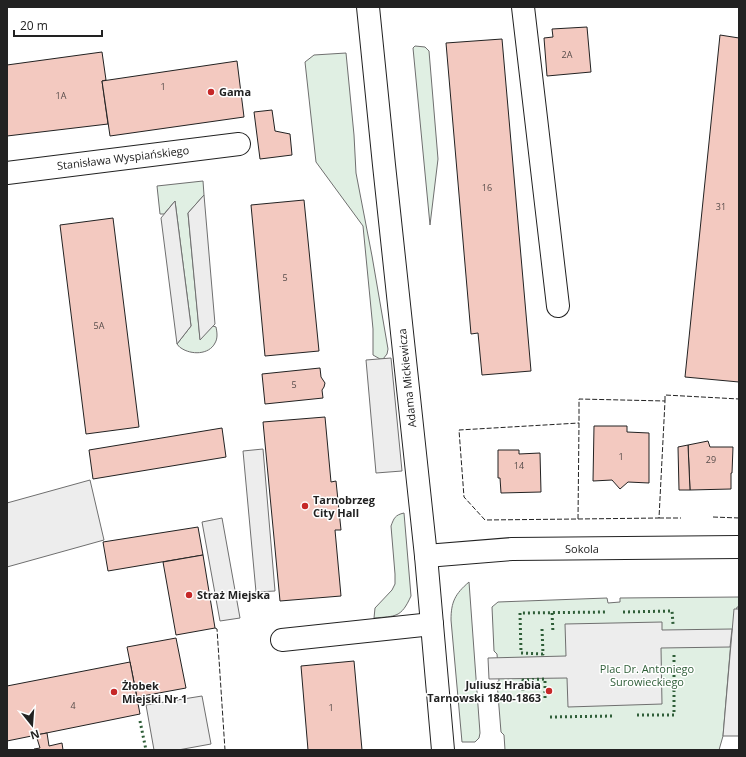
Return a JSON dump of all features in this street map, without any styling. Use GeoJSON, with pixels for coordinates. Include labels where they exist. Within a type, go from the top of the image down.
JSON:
{"type":"FeatureCollection","features":[{"type":"Feature","properties":{"kind":"street","name":"Adama Mickiewicza"},"geometry":{"type":"LineString","coordinates":[[368,7],[426,556],[443,750]]}},
{"type":"Feature","properties":{"kind":"street"},"geometry":{"type":"LineString","coordinates":[[523,7],[558,306]]}},
{"type":"Feature","properties":{"kind":"street","name":"Stanisława Wyspiańskiego"},"geometry":{"type":"LineString","coordinates":[[7,173],[239,144]]}},
{"type":"Feature","properties":{"kind":"street","name":"Sokola"},"geometry":{"type":"LineString","coordinates":[[426,556],[512,549],[739,547]]}},
{"type":"Feature","properties":{"kind":"street"},"geometry":{"type":"LineString","coordinates":[[282,640],[432,624]]}},
{"type":"Feature","properties":{"kind":"green space"},"geometry":{"type":"Polygon","coordinates":[[[415,46],[425,47],[429,51],[438,159],[430,225],[413,48],[415,46]]]}},
{"type":"Feature","properties":{"kind":"green space"},"geometry":{"type":"Polygon","coordinates":[[[346,53],[356,173],[388,349],[387,354],[383,359],[373,355],[373,329],[363,226],[316,162],[305,62],[314,55],[346,53]]]}},
{"type":"Feature","properties":{"kind":"green space"},"geometry":{"type":"Polygon","coordinates":[[[203,181],[204,195],[188,213],[200,339],[213,326],[216,327],[217,335],[216,341],[209,350],[195,353],[180,348],[177,344],[191,326],[175,201],[164,214],[160,214],[157,186],[203,181]]]}},
{"type":"Feature","properties":{"kind":"green space"},"geometry":{"type":"Polygon","coordinates":[[[404,513],[411,596],[401,612],[393,616],[374,618],[375,608],[392,590],[395,584],[391,526],[395,517],[404,513]]]}},
{"type":"Feature","properties":{"kind":"green space"},"geometry":{"type":"Polygon","coordinates":[[[469,582],[480,733],[479,738],[475,742],[462,742],[451,614],[453,603],[457,595],[469,582]]]}},
{"type":"Feature","properties":{"kind":"green space","name":"Plac Dr. Antoniego Surowieckiego"},"geometry":{"type":"Polygon","coordinates":[[[739,597],[739,607],[737,607],[732,629],[723,736],[719,750],[505,750],[504,735],[501,732],[497,682],[499,681],[497,654],[494,651],[492,607],[498,602],[607,598],[608,603],[620,602],[620,598],[739,597]]]}},
{"type":"Feature","properties":{"kind":"shaded area"},"geometry":{"type":"Polygon","coordinates":[[[204,195],[215,324],[200,340],[188,213],[204,195]]]}},
{"type":"Feature","properties":{"kind":"shaded area"},"geometry":{"type":"Polygon","coordinates":[[[175,201],[191,326],[177,344],[161,218],[175,201]]]}},
{"type":"Feature","properties":{"kind":"shaded area"},"geometry":{"type":"Polygon","coordinates":[[[391,358],[402,471],[376,473],[366,360],[391,358]]]}},
{"type":"Feature","properties":{"kind":"shaded area"},"geometry":{"type":"Polygon","coordinates":[[[263,449],[275,591],[256,592],[243,451],[263,449]]]}},
{"type":"Feature","properties":{"kind":"shaded area"},"geometry":{"type":"Polygon","coordinates":[[[90,480],[104,540],[7,567],[7,503],[90,480]]]}},
{"type":"Feature","properties":{"kind":"shaded area"},"geometry":{"type":"Polygon","coordinates":[[[222,518],[240,618],[220,621],[202,522],[222,518]]]}},
{"type":"Feature","properties":{"kind":"shaded area"},"geometry":{"type":"Polygon","coordinates":[[[734,609],[739,609],[739,736],[723,736],[734,609]]]}},
{"type":"Feature","properties":{"kind":"shaded area"},"geometry":{"type":"Polygon","coordinates":[[[662,622],[662,630],[732,629],[730,647],[661,648],[662,704],[568,707],[567,678],[489,679],[488,658],[566,656],[565,624],[662,622]]]}},
{"type":"Feature","properties":{"kind":"shaded area"},"geometry":{"type":"Polygon","coordinates":[[[202,696],[211,744],[178,750],[154,750],[146,705],[202,696]]]}},
{"type":"Feature","properties":{"kind":"building"},"geometry":{"type":"Polygon","coordinates":[[[587,27],[591,72],[547,76],[544,38],[553,37],[552,29],[587,27]]]}},
{"type":"Feature","properties":{"kind":"building"},"geometry":{"type":"Polygon","coordinates":[[[720,35],[739,38],[739,382],[685,377],[720,35]]]}},
{"type":"Feature","properties":{"kind":"building"},"geometry":{"type":"Polygon","coordinates":[[[502,39],[531,371],[482,375],[478,333],[471,334],[446,43],[502,39]]]}},
{"type":"Feature","properties":{"kind":"building"},"geometry":{"type":"Polygon","coordinates":[[[102,52],[106,80],[102,81],[108,124],[7,136],[7,65],[102,52]]]}},
{"type":"Feature","properties":{"kind":"building"},"geometry":{"type":"Polygon","coordinates":[[[237,61],[244,117],[110,136],[102,81],[237,61]]]}},
{"type":"Feature","properties":{"kind":"building"},"geometry":{"type":"Polygon","coordinates":[[[272,110],[275,131],[290,134],[292,155],[260,159],[254,112],[272,110]]]}},
{"type":"Feature","properties":{"kind":"building"},"geometry":{"type":"Polygon","coordinates":[[[304,200],[319,351],[265,356],[251,205],[304,200]]]}},
{"type":"Feature","properties":{"kind":"building"},"geometry":{"type":"Polygon","coordinates":[[[113,218],[139,427],[86,434],[60,225],[113,218]]]}},
{"type":"Feature","properties":{"kind":"building"},"geometry":{"type":"Polygon","coordinates":[[[320,368],[321,377],[325,383],[322,390],[323,398],[265,404],[262,374],[320,368]]]}},
{"type":"Feature","properties":{"kind":"building","name":"Tarnobrzeg City Hall"},"geometry":{"type":"Polygon","coordinates":[[[325,417],[331,482],[336,481],[341,530],[335,530],[341,596],[280,601],[263,422],[325,417]]]}},
{"type":"Feature","properties":{"kind":"building"},"geometry":{"type":"Polygon","coordinates":[[[594,426],[627,426],[627,432],[649,433],[649,483],[628,482],[620,489],[612,480],[593,481],[594,426]]]}},
{"type":"Feature","properties":{"kind":"building"},"geometry":{"type":"Polygon","coordinates":[[[222,428],[226,457],[93,479],[89,450],[222,428]]]}},
{"type":"Feature","properties":{"kind":"building"},"geometry":{"type":"Polygon","coordinates":[[[708,441],[710,447],[733,447],[731,489],[690,490],[688,445],[708,441]]]}},
{"type":"Feature","properties":{"kind":"building"},"geometry":{"type":"Polygon","coordinates":[[[688,445],[690,490],[679,490],[678,447],[688,445]]]}},
{"type":"Feature","properties":{"kind":"building"},"geometry":{"type":"Polygon","coordinates":[[[498,450],[519,450],[519,454],[540,453],[541,492],[501,493],[500,478],[498,478],[498,450]]]}},
{"type":"Feature","properties":{"kind":"building"},"geometry":{"type":"Polygon","coordinates":[[[198,527],[203,555],[108,571],[103,542],[198,527]]]}},
{"type":"Feature","properties":{"kind":"building","name":"Straż Miejska"},"geometry":{"type":"Polygon","coordinates":[[[203,555],[215,628],[176,635],[163,562],[203,555]]]}},
{"type":"Feature","properties":{"kind":"building"},"geometry":{"type":"Polygon","coordinates":[[[176,638],[186,688],[137,697],[127,647],[176,638]]]}},
{"type":"Feature","properties":{"kind":"building"},"geometry":{"type":"Polygon","coordinates":[[[354,661],[362,750],[308,750],[301,666],[354,661]]]}},
{"type":"Feature","properties":{"kind":"building"},"geometry":{"type":"Polygon","coordinates":[[[130,662],[140,714],[7,741],[7,686],[130,662]]]}},
{"type":"Feature","properties":{"kind":"building"},"geometry":{"type":"Polygon","coordinates":[[[47,733],[49,746],[62,743],[63,750],[34,750],[40,748],[36,735],[47,733]]]}},
{"type":"Feature","properties":{"kind":"hedge"},"geometry":{"type":"LineString","coordinates":[[623,612],[672,611],[673,624]]}},
{"type":"Feature","properties":{"kind":"hedge"},"geometry":{"type":"LineString","coordinates":[[542,629],[543,654],[521,653],[520,613],[607,612]]}},
{"type":"Feature","properties":{"kind":"hedge"},"geometry":{"type":"LineString","coordinates":[[552,613],[553,633]]}},
{"type":"Feature","properties":{"kind":"hedge"},"geometry":{"type":"LineString","coordinates":[[637,715],[674,715],[674,652]]}},
{"type":"Feature","properties":{"kind":"hedge"},"geometry":{"type":"LineString","coordinates":[[523,701],[523,680],[545,679],[545,700]]}},
{"type":"Feature","properties":{"kind":"hedge"},"geometry":{"type":"LineString","coordinates":[[550,717],[615,716]]}},
{"type":"Feature","properties":{"kind":"hedge"},"geometry":{"type":"LineString","coordinates":[[140,721],[146,750]]}},
{"type":"Feature","properties":{"kind":"fence"},"geometry":{"type":"LineString","coordinates":[[665,401],[665,395],[739,399]]}},
{"type":"Feature","properties":{"kind":"fence"},"geometry":{"type":"LineString","coordinates":[[578,519],[659,518],[665,401],[579,399],[579,423]]}},
{"type":"Feature","properties":{"kind":"fence"},"geometry":{"type":"LineString","coordinates":[[579,423],[578,519],[485,520],[464,497],[459,430],[579,423]]}},
{"type":"Feature","properties":{"kind":"fence"},"geometry":{"type":"LineString","coordinates":[[713,517],[739,518]]}},
{"type":"Feature","properties":{"kind":"fence"},"geometry":{"type":"LineString","coordinates":[[659,518],[681,518]]}},
{"type":"Feature","properties":{"kind":"fence"},"geometry":{"type":"LineString","coordinates":[[215,628],[217,629],[225,750]]}},
{"type":"Feature","properties":{"kind":"place","name":"Gama"},"geometry":{"type":"Point","coordinates":[211,92]}},
{"type":"Feature","properties":{"kind":"place","name":"Tarnobrzeg City Hall"},"geometry":{"type":"Point","coordinates":[305,506]}},
{"type":"Feature","properties":{"kind":"place","name":"Straż Miejska"},"geometry":{"type":"Point","coordinates":[189,595]}},
{"type":"Feature","properties":{"kind":"place","name":"Juliusz Hrabia Tarnowski 1840-1863"},"geometry":{"type":"Point","coordinates":[549,691]}},
{"type":"Feature","properties":{"kind":"place","name":"Żłobek Miejski Nr 1"},"geometry":{"type":"Point","coordinates":[114,692]}}]}
